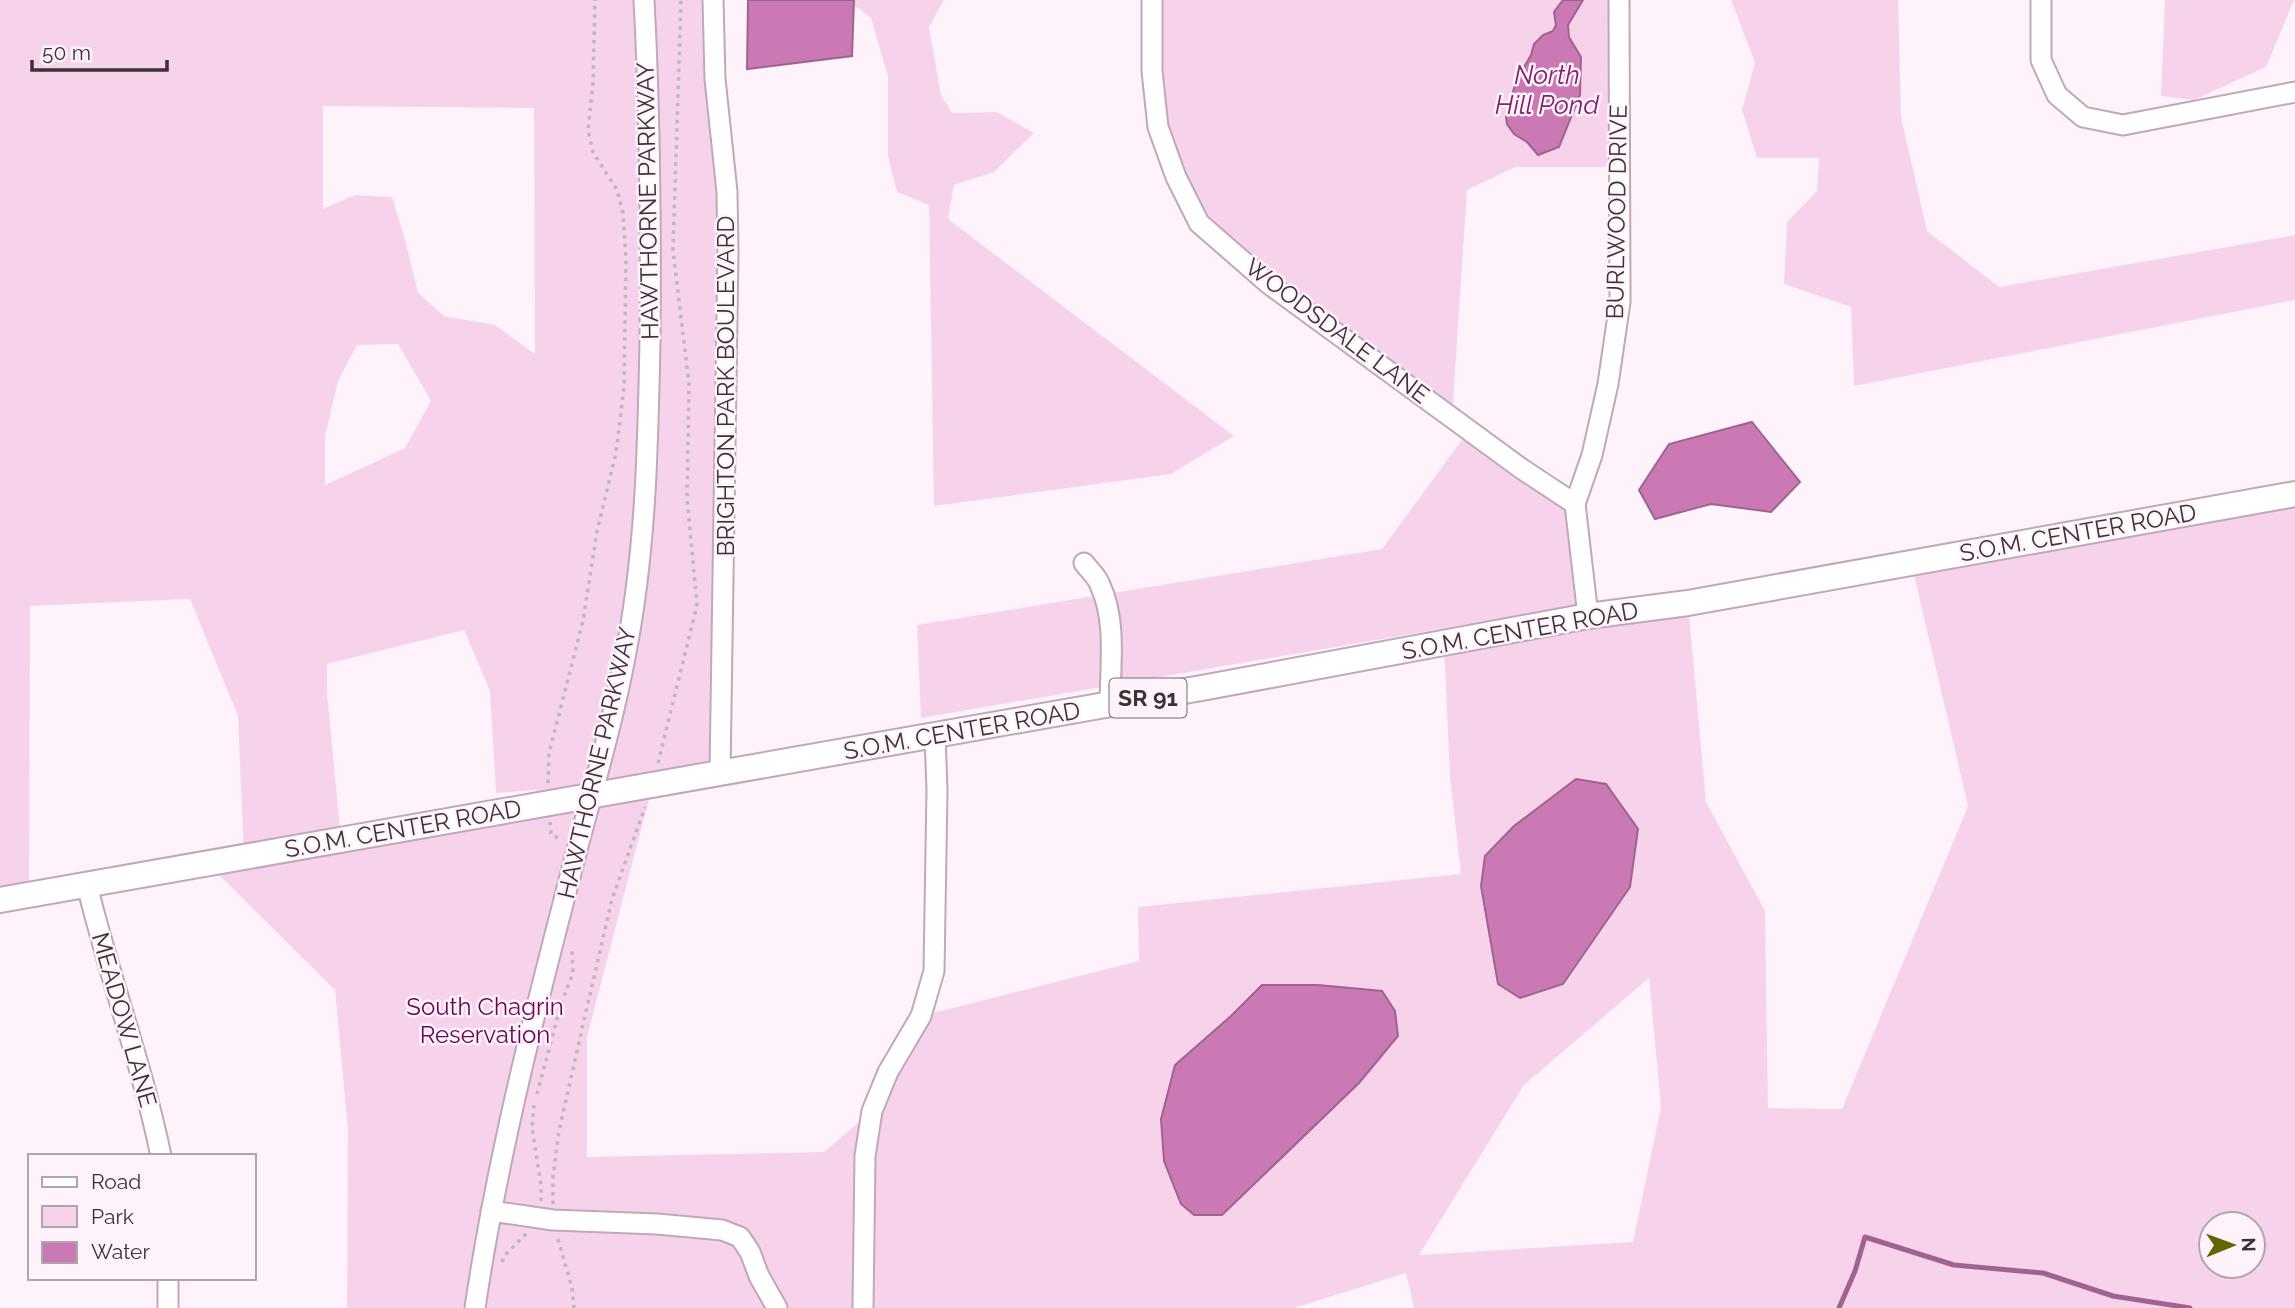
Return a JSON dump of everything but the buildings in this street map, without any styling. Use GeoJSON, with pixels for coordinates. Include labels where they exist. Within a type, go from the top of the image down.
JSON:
{"type":"FeatureCollection","features":[{"type":"Feature","properties":{"kind":"main road","name":"S.O.M. CENTER ROAD"},"geometry":{"type":"LineString","coordinates":[[0,900],[2295,494]]}},
{"type":"Feature","properties":{"kind":"street","name":"HAWTHORNE PARKWAY"},"geometry":{"type":"LineString","coordinates":[[475,1308],[491,1212],[520,1073],[613,716],[627,649],[643,525],[649,388],[650,267],[649,100],[643,0]]}},
{"type":"Feature","properties":{"kind":"street","name":"BRIGHTON PARK BOULEVARD"},"geometry":{"type":"LineString","coordinates":[[713,0],[715,79],[727,192],[728,252],[720,773]]}},
{"type":"Feature","properties":{"kind":"street","name":"WOODSDALE LANE"},"geometry":{"type":"LineString","coordinates":[[1152,0],[1152,71],[1158,127],[1176,177],[1199,223],[1269,284],[1522,469],[1575,503]]}},
{"type":"Feature","properties":{"kind":"street","name":"BURLWOOD DRIVE"},"geometry":{"type":"LineString","coordinates":[[1575,503],[1592,455],[1604,406],[1620,302],[1619,0]]}},
{"type":"Feature","properties":{"kind":"street"},"geometry":{"type":"LineString","coordinates":[[2040,0],[2041,60],[2057,95],[2082,117],[2123,125],[2295,92]]}},
{"type":"Feature","properties":{"kind":"street"},"geometry":{"type":"LineString","coordinates":[[1575,503],[1588,617]]}},
{"type":"Feature","properties":{"kind":"street"},"geometry":{"type":"LineString","coordinates":[[1084,563],[1099,581],[1106,598],[1110,625],[1110,705]]}},
{"type":"Feature","properties":{"kind":"street"},"geometry":{"type":"LineString","coordinates":[[863,1308],[865,1156],[872,1111],[888,1072],[921,1016],[934,971],[937,790],[935,735]]}},
{"type":"Feature","properties":{"kind":"street","name":"MEADOW LANE"},"geometry":{"type":"LineString","coordinates":[[87,885],[100,941],[135,1054],[160,1154]]}},
{"type":"Feature","properties":{"kind":"street"},"geometry":{"type":"LineString","coordinates":[[491,1212],[537,1219],[657,1224],[722,1230],[740,1237],[777,1308]]}},
{"type":"Feature","properties":{"kind":"street"},"geometry":{"type":"LineString","coordinates":[[168,1280],[168,1308]]}},
{"type":"Feature","properties":{"kind":"path"},"geometry":{"type":"LineString","coordinates":[[549,793],[549,753],[580,632],[597,531],[616,453],[624,387],[626,259],[623,213],[617,190],[593,152],[588,130],[593,83],[595,0]]}},
{"type":"Feature","properties":{"kind":"path"},"geometry":{"type":"LineString","coordinates":[[550,822],[551,835],[562,840]]}},
{"type":"Feature","properties":{"kind":"path"},"geometry":{"type":"LineString","coordinates":[[501,1265],[505,1255],[537,1219],[542,1192],[533,1142],[533,1116],[561,1004],[573,973],[571,947]]}},
{"type":"Feature","properties":{"kind":"green space","name":"South Chagrin Reservation"},"geometry":{"type":"Polygon","coordinates":[[[0,0],[713,0],[727,192],[720,773],[655,784],[649,799],[587,1037],[587,1157],[824,1152],[872,1111],[921,1016],[1139,961],[1138,907],[1461,874],[1450,778],[1444,643],[1688,603],[1706,802],[1765,911],[1768,1108],[1842,1109],[1968,806],[1911,562],[2295,494],[2295,1308],[1414,1308],[1406,1273],[1294,1308],[347,1308],[348,1131],[335,990],[207,863],[244,856],[238,716],[190,599],[30,606],[29,895],[0,900],[0,0]],[[323,106],[323,209],[355,195],[392,197],[418,293],[444,316],[495,325],[535,354],[534,108],[323,106]],[[398,344],[357,345],[338,381],[325,437],[325,485],[405,448],[431,401],[398,344]],[[464,630],[327,664],[327,692],[341,839],[537,804],[536,790],[496,793],[490,691],[464,630]],[[1649,978],[1524,1085],[1419,1255],[1633,1242],[1661,1107],[1649,978]],[[1262,985],[1231,1016],[1222,1215],[1359,1083],[1398,1036],[1381,991],[1318,985],[1262,985]]]}},
{"type":"Feature","properties":{"kind":"green space"},"geometry":{"type":"Polygon","coordinates":[[[854,0],[944,0],[929,27],[941,95],[952,113],[997,112],[1034,133],[994,172],[954,185],[948,219],[1234,436],[1171,474],[934,506],[929,205],[897,192],[888,157],[888,77],[871,18],[854,5],[854,0]]]}},
{"type":"Feature","properties":{"kind":"green space"},"geometry":{"type":"Polygon","coordinates":[[[1152,0],[1619,0],[1619,167],[1515,167],[1467,190],[1452,418],[1199,223],[1158,127],[1152,0]]]}},
{"type":"Feature","properties":{"kind":"green space"},"geometry":{"type":"Polygon","coordinates":[[[1731,0],[1898,0],[1901,117],[1927,231],[1999,287],[2295,235],[2295,300],[1854,386],[1851,307],[1784,284],[1787,222],[1817,191],[1819,158],[1757,158],[1742,110],[1755,63],[1731,0]]]}},
{"type":"Feature","properties":{"kind":"green space"},"geometry":{"type":"Polygon","coordinates":[[[2165,0],[2294,0],[2266,67],[2194,100],[2161,96],[2165,0]]]}},
{"type":"Feature","properties":{"kind":"green space"},"geometry":{"type":"Polygon","coordinates":[[[1469,430],[1575,504],[1586,604],[921,718],[917,625],[1382,549],[1469,430]]]}},
{"type":"Feature","properties":{"kind":"water"},"geometry":{"type":"Polygon","coordinates":[[[748,0],[854,0],[852,56],[747,69],[748,0]]]}},
{"type":"Feature","properties":{"kind":"water","name":"North Hill Pond"},"geometry":{"type":"Polygon","coordinates":[[[1563,0],[1583,0],[1568,25],[1569,37],[1581,57],[1580,95],[1559,147],[1538,155],[1527,142],[1514,134],[1506,117],[1516,81],[1531,55],[1534,44],[1543,35],[1553,31],[1556,25],[1554,12],[1563,0]]]}},
{"type":"Feature","properties":{"kind":"water"},"geometry":{"type":"Polygon","coordinates":[[[1752,422],[1800,482],[1771,512],[1711,504],[1655,519],[1639,490],[1669,444],[1752,422]]]}},
{"type":"Feature","properties":{"kind":"water"},"geometry":{"type":"Polygon","coordinates":[[[1576,779],[1606,784],[1638,829],[1630,887],[1563,984],[1520,998],[1498,984],[1481,886],[1485,856],[1514,826],[1576,779]]]}},
{"type":"Feature","properties":{"kind":"water"},"geometry":{"type":"Polygon","coordinates":[[[1262,985],[1318,985],[1382,991],[1395,1011],[1398,1036],[1359,1083],[1222,1215],[1194,1215],[1181,1204],[1164,1161],[1161,1119],[1175,1065],[1262,985]]]}},
{"type":"Feature","properties":{"kind":"waterway"},"geometry":{"type":"LineString","coordinates":[[1839,1308],[1855,1271],[1865,1237],[1954,1265],[2043,1273],[2113,1296],[2190,1308]]}}]}
